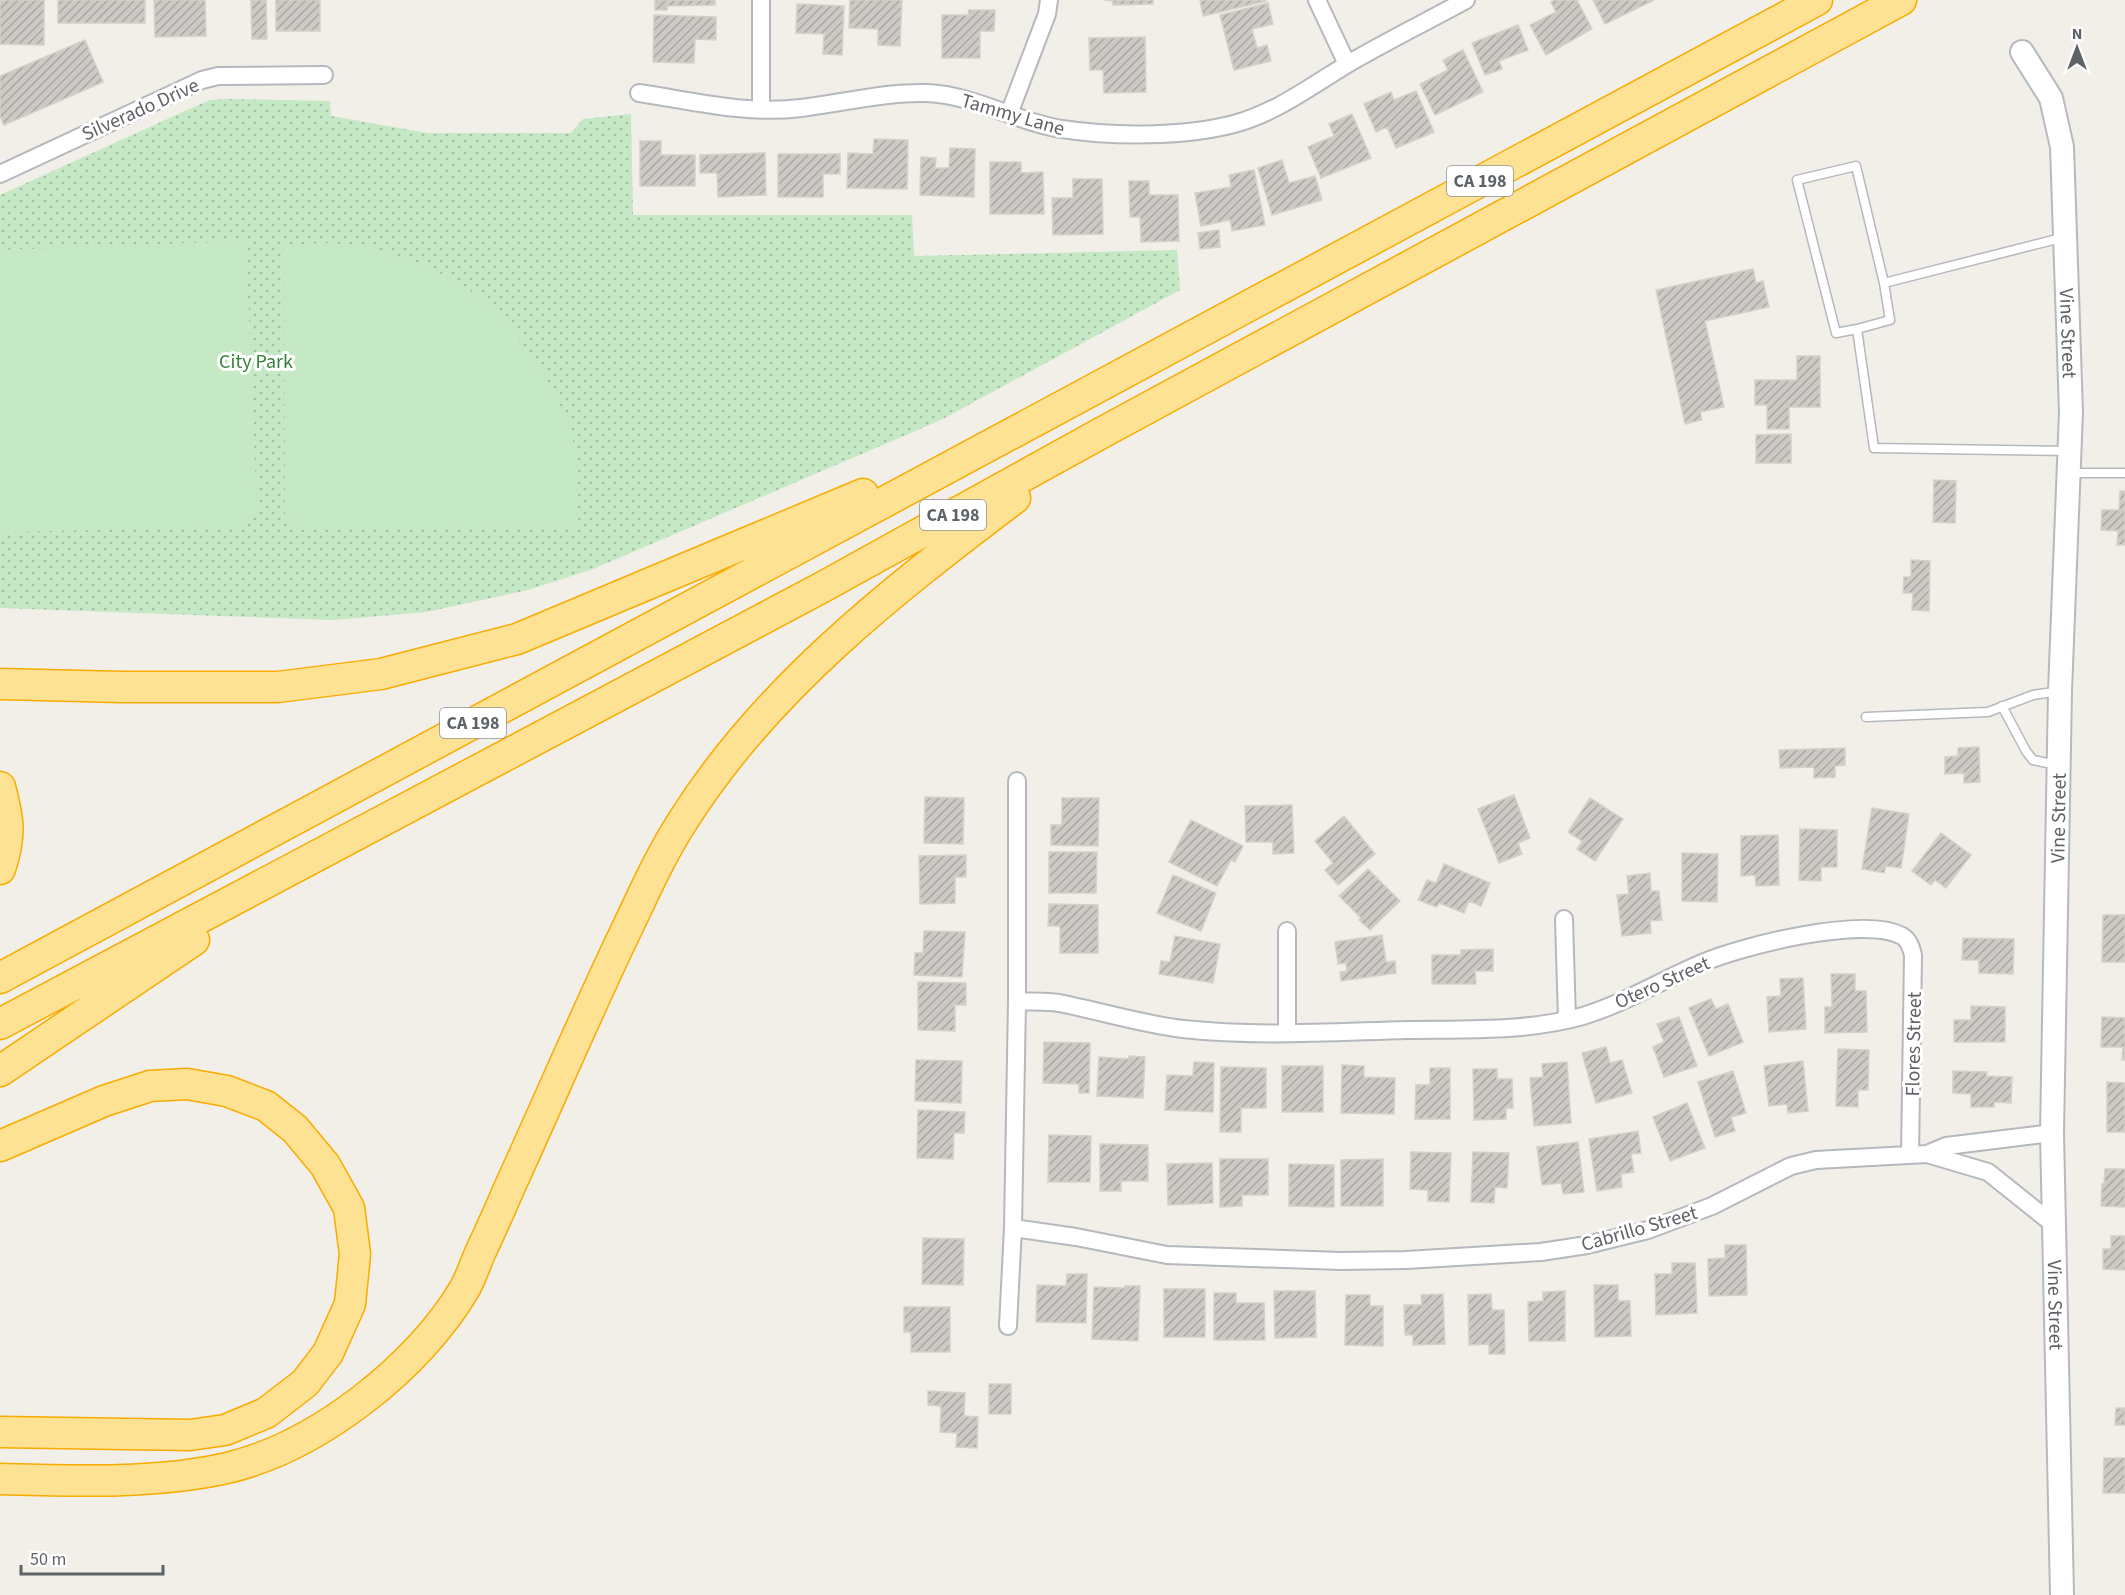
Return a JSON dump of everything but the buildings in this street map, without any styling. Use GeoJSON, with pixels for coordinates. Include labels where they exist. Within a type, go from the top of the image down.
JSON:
{"type":"FeatureCollection","features":[{"type":"Feature","properties":{"kind":"highway","name":"CA 198"},"geometry":{"type":"LineString","coordinates":[[0,978],[1817,0]]}},
{"type":"Feature","properties":{"kind":"highway","name":"CA 198"},"geometry":{"type":"LineString","coordinates":[[0,1024],[808,595],[1105,431],[1901,0]]}},
{"type":"Feature","properties":{"kind":"highway"},"geometry":{"type":"LineString","coordinates":[[0,1479],[47,1481],[173,1477],[231,1467],[288,1447],[356,1405],[394,1373],[430,1338],[465,1287],[597,993],[651,879],[682,820],[733,748],[809,666],[931,562],[1105,431]]}},
{"type":"Feature","properties":{"kind":"highway"},"geometry":{"type":"LineString","coordinates":[[0,684],[278,687],[381,674],[518,639],[848,499],[946,467]]}},
{"type":"Feature","properties":{"kind":"highway"},"geometry":{"type":"LineString","coordinates":[[0,787],[8,817],[7,846],[0,869]]}},
{"type":"Feature","properties":{"kind":"highway","name":"CA 198"},"geometry":{"type":"LineString","coordinates":[[0,1071],[324,852]]}},
{"type":"Feature","properties":{"kind":"highway"},"geometry":{"type":"LineString","coordinates":[[0,1146],[104,1101],[150,1086],[187,1084],[227,1091],[266,1106],[295,1129],[325,1165],[349,1208],[356,1254],[350,1304],[328,1353],[305,1383],[266,1413],[225,1430],[190,1435],[0,1431]]}},
{"type":"Feature","properties":{"kind":"street"},"geometry":{"type":"LineString","coordinates":[[761,0],[761,109]]}},
{"type":"Feature","properties":{"kind":"street"},"geometry":{"type":"LineString","coordinates":[[1009,114],[1047,14],[1049,0]]}},
{"type":"Feature","properties":{"kind":"street"},"geometry":{"type":"LineString","coordinates":[[1317,0],[1347,64]]}},
{"type":"Feature","properties":{"kind":"street","name":"Tammy Lane"},"geometry":{"type":"LineString","coordinates":[[639,93],[729,107],[761,109],[800,109],[892,93],[930,93],[967,99],[1060,129],[1105,134],[1200,130],[1234,124],[1269,112],[1347,64],[1466,0]]}},
{"type":"Feature","properties":{"kind":"street","name":"Vine Street"},"geometry":{"type":"LineString","coordinates":[[2022,52],[2051,98],[2062,147],[2071,412],[2058,765],[2052,1133],[2062,1595]]}},
{"type":"Feature","properties":{"kind":"street","name":"Silverado Drive"},"geometry":{"type":"LineString","coordinates":[[0,174],[202,80],[218,76],[324,75]]}},
{"type":"Feature","properties":{"kind":"street"},"geometry":{"type":"LineString","coordinates":[[1008,1326],[1013,1228],[1017,1001],[1017,781]]}},
{"type":"Feature","properties":{"kind":"street"},"geometry":{"type":"LineString","coordinates":[[1564,919],[1567,1020]]}},
{"type":"Feature","properties":{"kind":"street","name":"Otero Street"},"geometry":{"type":"LineString","coordinates":[[1017,1001],[1056,1003],[1179,1028],[1230,1033],[1508,1027],[1567,1020],[1630,998],[1702,963],[1771,941],[1861,928],[1886,930],[1903,937]]}},
{"type":"Feature","properties":{"kind":"street"},"geometry":{"type":"LineString","coordinates":[[1287,931],[1287,1033]]}},
{"type":"Feature","properties":{"kind":"street","name":"Flores Street"},"geometry":{"type":"LineString","coordinates":[[1903,937],[1910,943],[1914,977],[1910,1155]]}},
{"type":"Feature","properties":{"kind":"street","name":"Cabrillo Street"},"geometry":{"type":"LineString","coordinates":[[1928,1154],[1946,1146],[2052,1133]]}},
{"type":"Feature","properties":{"kind":"street","name":"Cabrillo Street"},"geometry":{"type":"LineString","coordinates":[[1013,1228],[1076,1237],[1167,1255],[1341,1261],[1406,1260],[1530,1252],[1587,1245],[1648,1230],[1683,1218],[1791,1166],[1833,1158],[1928,1154],[1988,1172],[2053,1224]]}},
{"type":"Feature","properties":{"kind":"lane"},"geometry":{"type":"LineString","coordinates":[[1856,166],[1884,283],[1890,320],[1836,333],[1797,180],[1856,166]]}},
{"type":"Feature","properties":{"kind":"lane"},"geometry":{"type":"LineString","coordinates":[[1884,283],[2065,237]]}},
{"type":"Feature","properties":{"kind":"lane"},"geometry":{"type":"LineString","coordinates":[[1857,329],[1874,448],[2070,462],[2125,473]]}},
{"type":"Feature","properties":{"kind":"lane"},"geometry":{"type":"LineString","coordinates":[[1866,717],[1988,712],[2033,695],[2060,691]]}},
{"type":"Feature","properties":{"kind":"lane"},"geometry":{"type":"LineString","coordinates":[[2002,706],[2033,760],[2058,765]]}},
{"type":"Feature","properties":{"kind":"green space","name":"City Park"},"geometry":{"type":"Polygon","coordinates":[[[210,100],[330,101],[331,116],[427,133],[571,133],[583,119],[631,114],[633,215],[912,215],[914,256],[1177,250],[1180,290],[941,420],[593,569],[528,590],[426,612],[334,620],[0,608],[0,195],[210,100]]]}},
{"type":"Feature","properties":{"kind":"green space"},"geometry":{"type":"Polygon","coordinates":[[[246,241],[257,513],[242,527],[0,532],[0,250],[246,241]]]}},
{"type":"Feature","properties":{"kind":"green space"},"geometry":{"type":"Polygon","coordinates":[[[323,243],[366,245],[414,261],[458,282],[503,314],[550,384],[567,420],[578,459],[578,526],[301,530],[285,514],[284,245],[323,243]]]}}]}
